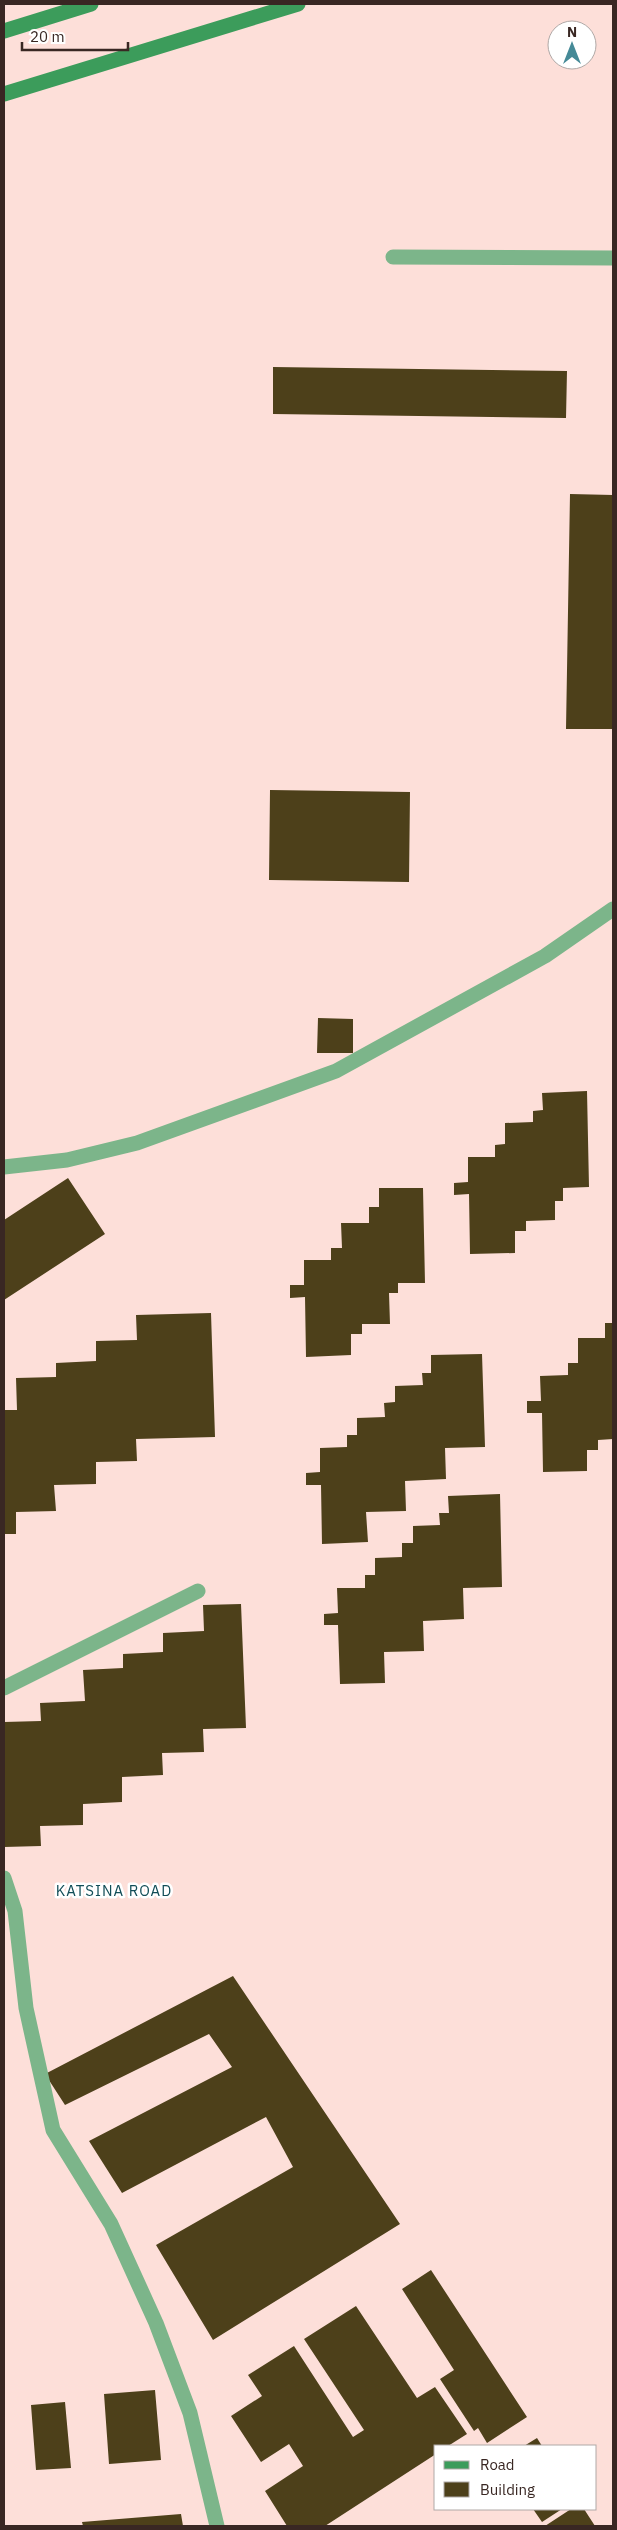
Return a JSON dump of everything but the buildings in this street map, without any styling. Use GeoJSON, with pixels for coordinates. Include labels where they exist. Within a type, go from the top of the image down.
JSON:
{"type":"FeatureCollection","features":[{"type":"Feature","properties":{"kind":"main road"},"geometry":{"type":"LineString","coordinates":[[4,31],[91,4]]}},
{"type":"Feature","properties":{"kind":"main road"},"geometry":{"type":"LineString","coordinates":[[4,94],[298,4]]}},
{"type":"Feature","properties":{"kind":"street"},"geometry":{"type":"LineString","coordinates":[[393,257],[613,258]]}},
{"type":"Feature","properties":{"kind":"street"},"geometry":{"type":"LineString","coordinates":[[4,1167],[67,1160],[137,1143],[336,1072],[545,956],[613,909]]}},
{"type":"Feature","properties":{"kind":"street"},"geometry":{"type":"LineString","coordinates":[[4,1688],[198,1591]]}},
{"type":"Feature","properties":{"kind":"street"},"geometry":{"type":"LineString","coordinates":[[4,1878],[15,1911],[26,2008],[53,2130],[111,2224],[156,2323],[190,2413],[217,2526]]}},
{"type":"Feature","properties":{"kind":"district","name":"KATSINA ROAD"},"geometry":{"type":"Point","coordinates":[114,1890]}}]}
